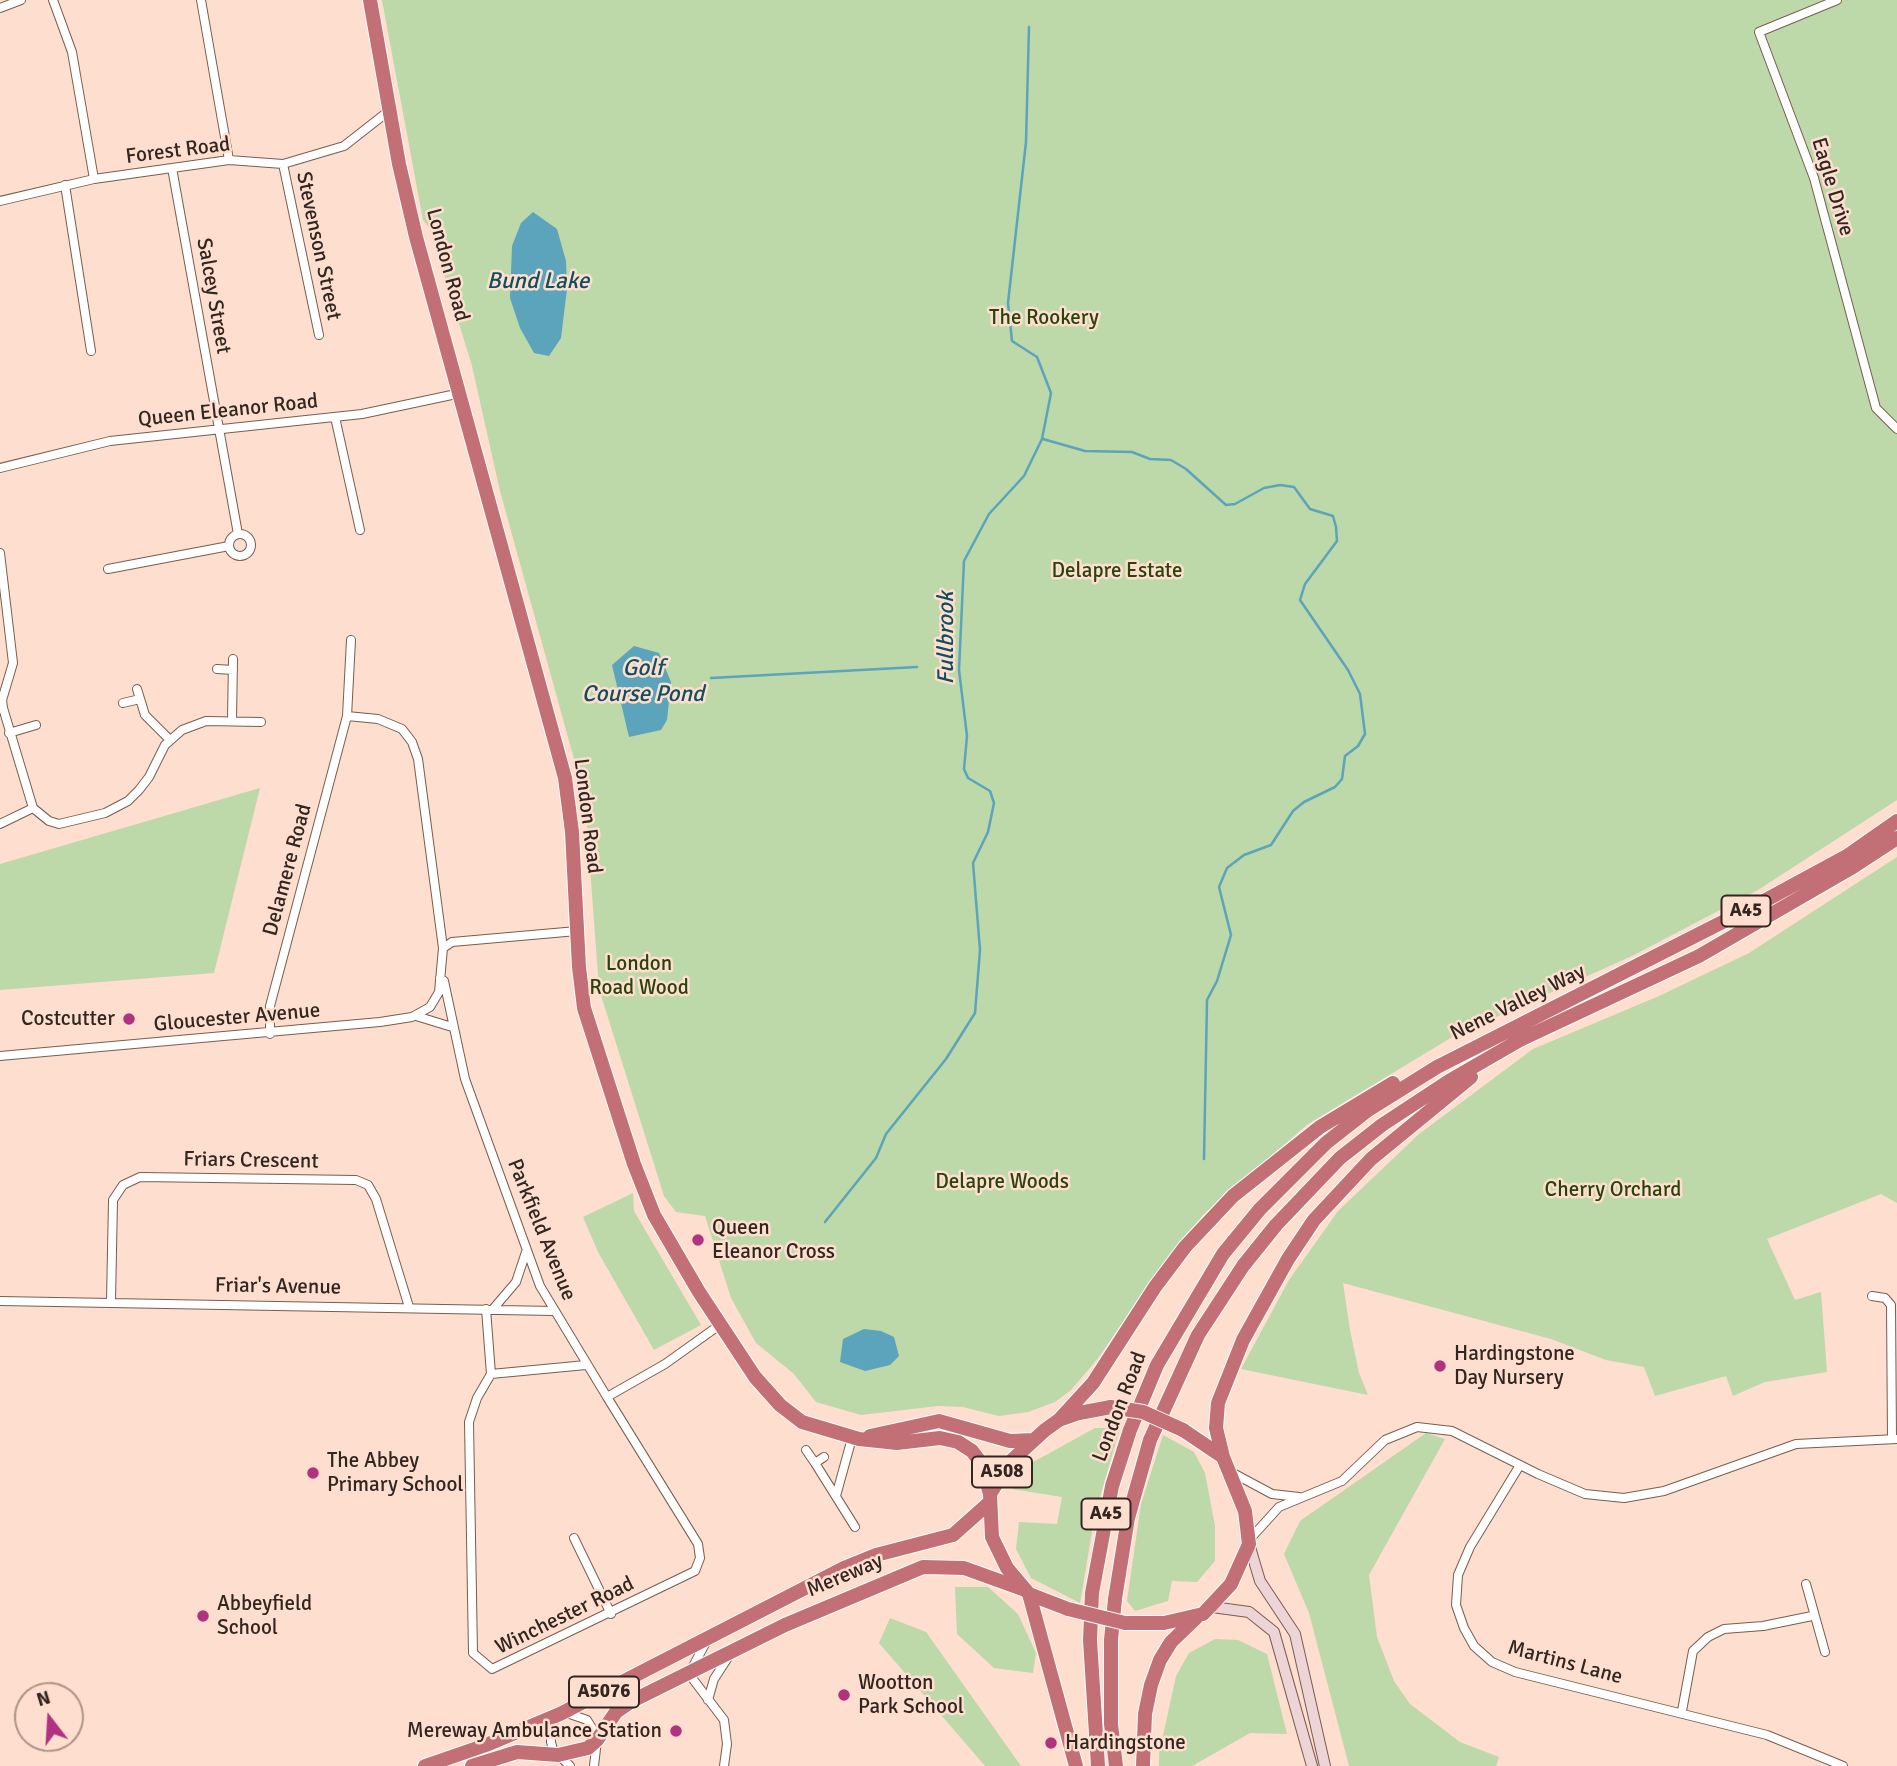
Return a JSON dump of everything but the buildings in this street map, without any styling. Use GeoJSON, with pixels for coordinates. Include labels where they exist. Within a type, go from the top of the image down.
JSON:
{"type":"FeatureCollection","features":[{"type":"Feature","properties":{"kind":"highway","name":"London Road"},"geometry":{"type":"LineString","coordinates":[[370,0],[416,237],[565,778],[572,832],[584,1008],[634,1164],[654,1215],[755,1377],[780,1405],[802,1422],[855,1438],[897,1443],[940,1438],[958,1441],[972,1451],[981,1463],[989,1498]]}},
{"type":"Feature","properties":{"kind":"highway","name":"Nene Valley Way"},"geometry":{"type":"LineString","coordinates":[[1205,1282],[1223,1254],[1295,1171],[1368,1110],[1437,1067],[1847,856],[1897,821]]}},
{"type":"Feature","properties":{"kind":"highway","name":"Nene Valley Way"},"geometry":{"type":"LineString","coordinates":[[1223,1294],[1276,1225],[1340,1158],[1382,1125],[1520,1040],[1699,956],[1853,867],[1897,838]]}},
{"type":"Feature","properties":{"kind":"highway"},"geometry":{"type":"LineString","coordinates":[[1059,1420],[1093,1383],[1155,1287],[1185,1247],[1233,1196],[1280,1156],[1320,1127],[1424,1065],[1500,1025],[1589,991]]}},
{"type":"Feature","properties":{"kind":"highway"},"geometry":{"type":"LineString","coordinates":[[1223,1457],[1216,1428],[1218,1403],[1272,1284],[1314,1220],[1398,1136],[1520,1040]]}},
{"type":"Feature","properties":{"kind":"highway","name":"London Road"},"geometry":{"type":"LineString","coordinates":[[1098,1766],[1090,1640],[1092,1593],[1106,1513],[1130,1430],[1157,1365],[1205,1282]]}},
{"type":"Feature","properties":{"kind":"highway","name":"London Road"},"geometry":{"type":"LineString","coordinates":[[1116,1766],[1111,1724],[1111,1640],[1128,1518],[1150,1440],[1171,1389],[1223,1294]]}},
{"type":"Feature","properties":{"kind":"highway","name":"A508"},"geometry":{"type":"LineString","coordinates":[[1027,1592],[998,1552],[992,1537],[989,1498],[1000,1474],[1032,1440],[1059,1420],[1094,1408],[1111,1407],[1143,1412],[1183,1430],[1223,1457],[1245,1511],[1249,1542]]}},
{"type":"Feature","properties":{"kind":"highway","name":"A508"},"geometry":{"type":"LineString","coordinates":[[855,1438],[939,1421],[1010,1441],[1032,1440]]}},
{"type":"Feature","properties":{"kind":"highway","name":"Mereway"},"geometry":{"type":"LineString","coordinates":[[425,1766],[486,1745],[561,1714],[706,1642],[844,1568],[876,1555],[953,1535],[973,1520],[989,1498]]}},
{"type":"Feature","properties":{"kind":"highway"},"geometry":{"type":"LineString","coordinates":[[1143,1766],[1145,1714],[1155,1672],[1171,1642],[1212,1607],[1231,1584],[1249,1542]]}},
{"type":"Feature","properties":{"kind":"highway","name":"Mereway"},"geometry":{"type":"LineString","coordinates":[[472,1766],[517,1752],[558,1755],[577,1752],[597,1740],[623,1707],[857,1593],[923,1567],[964,1568],[1027,1592]]}},
{"type":"Feature","properties":{"kind":"highway"},"geometry":{"type":"LineString","coordinates":[[1027,1592],[1069,1609],[1125,1623],[1164,1623],[1197,1618]]}},
{"type":"Feature","properties":{"kind":"highway"},"geometry":{"type":"LineString","coordinates":[[1027,1592],[1076,1766]]}},
{"type":"Feature","properties":{"kind":"main road"},"geometry":{"type":"LineString","coordinates":[[1249,1542],[1260,1581],[1295,1634],[1325,1766]]}},
{"type":"Feature","properties":{"kind":"main road"},"geometry":{"type":"LineString","coordinates":[[1212,1607],[1249,1612],[1272,1628],[1278,1638],[1312,1766]]}},
{"type":"Feature","properties":{"kind":"street"},"geometry":{"type":"LineString","coordinates":[[0,8],[21,0]]}},
{"type":"Feature","properties":{"kind":"street"},"geometry":{"type":"LineString","coordinates":[[53,0],[72,52],[94,179]]}},
{"type":"Feature","properties":{"kind":"street"},"geometry":{"type":"LineString","coordinates":[[201,0],[229,160]]}},
{"type":"Feature","properties":{"kind":"street","name":"Eagle Drive"},"geometry":{"type":"LineString","coordinates":[[1837,0],[1759,32],[1814,178],[1875,408],[1897,429]]}},
{"type":"Feature","properties":{"kind":"street","name":"Forest Road"},"geometry":{"type":"LineString","coordinates":[[0,201],[94,179],[229,160],[283,164],[344,146],[390,110]]}},
{"type":"Feature","properties":{"kind":"street","name":"Stevenson Street"},"geometry":{"type":"LineString","coordinates":[[283,164],[319,335]]}},
{"type":"Feature","properties":{"kind":"street","name":"Salcey Street"},"geometry":{"type":"LineString","coordinates":[[172,168],[238,534]]}},
{"type":"Feature","properties":{"kind":"street"},"geometry":{"type":"LineString","coordinates":[[65,185],[91,351]]}},
{"type":"Feature","properties":{"kind":"street","name":"Queen Eleanor Road"},"geometry":{"type":"LineString","coordinates":[[0,468],[110,441],[335,417],[461,393]]}},
{"type":"Feature","properties":{"kind":"street"},"geometry":{"type":"LineString","coordinates":[[335,417],[360,530]]}},
{"type":"Feature","properties":{"kind":"street"},"geometry":{"type":"LineString","coordinates":[[238,534],[249,539],[249,550],[244,555],[236,555],[229,546],[230,540],[238,534]]}},
{"type":"Feature","properties":{"kind":"street"},"geometry":{"type":"LineString","coordinates":[[108,569],[229,546]]}},
{"type":"Feature","properties":{"kind":"street"},"geometry":{"type":"LineString","coordinates":[[0,553],[13,663],[2,700],[9,733],[33,808],[49,821],[59,824],[117,808],[128,801],[149,778],[170,740],[195,724],[232,720],[261,722]]}},
{"type":"Feature","properties":{"kind":"street","name":"Delamere Road"},"geometry":{"type":"LineString","coordinates":[[270,1034],[270,1006],[347,716],[351,640]]}},
{"type":"Feature","properties":{"kind":"street"},"geometry":{"type":"LineString","coordinates":[[232,720],[233,659]]}},
{"type":"Feature","properties":{"kind":"street"},"geometry":{"type":"LineString","coordinates":[[216,669],[233,670]]}},
{"type":"Feature","properties":{"kind":"street"},"geometry":{"type":"LineString","coordinates":[[137,689],[145,715],[170,740]]}},
{"type":"Feature","properties":{"kind":"street"},"geometry":{"type":"LineString","coordinates":[[123,703],[140,699]]}},
{"type":"Feature","properties":{"kind":"street"},"geometry":{"type":"LineString","coordinates":[[347,716],[390,724],[402,729],[412,742],[418,759],[443,948],[435,1000],[416,1016]]}},
{"type":"Feature","properties":{"kind":"street"},"geometry":{"type":"LineString","coordinates":[[9,733],[36,725]]}},
{"type":"Feature","properties":{"kind":"street"},"geometry":{"type":"LineString","coordinates":[[0,824],[33,808]]}},
{"type":"Feature","properties":{"kind":"street"},"geometry":{"type":"LineString","coordinates":[[443,948],[452,942],[577,931]]}},
{"type":"Feature","properties":{"kind":"street","name":"Parkfield Avenue"},"geometry":{"type":"LineString","coordinates":[[440,978],[444,981],[465,1079],[526,1249],[554,1311],[607,1397]]}},
{"type":"Feature","properties":{"kind":"street"},"geometry":{"type":"LineString","coordinates":[[416,1016],[452,1027]]}},
{"type":"Feature","properties":{"kind":"street","name":"Gloucester Avenue"},"geometry":{"type":"LineString","coordinates":[[0,1056],[270,1034],[416,1016]]}},
{"type":"Feature","properties":{"kind":"street","name":"Friars Crescent"},"geometry":{"type":"LineString","coordinates":[[110,1301],[113,1200],[123,1185],[140,1177],[356,1180],[368,1185],[376,1199],[410,1307]]}},
{"type":"Feature","properties":{"kind":"street"},"geometry":{"type":"LineString","coordinates":[[526,1249],[516,1282],[489,1309],[491,1374],[586,1364]]}},
{"type":"Feature","properties":{"kind":"street"},"geometry":{"type":"LineString","coordinates":[[1249,1542],[1279,1507],[1342,1481],[1385,1440],[1417,1427],[1429,1426],[1452,1431],[1585,1494],[1624,1498],[1664,1491],[1796,1444],[1895,1439],[1891,1305],[1885,1298],[1872,1296]]}},
{"type":"Feature","properties":{"kind":"street","name":"Friar's Avenue"},"geometry":{"type":"LineString","coordinates":[[0,1301],[554,1311]]}},
{"type":"Feature","properties":{"kind":"street"},"geometry":{"type":"LineString","coordinates":[[607,1397],[665,1363],[721,1324]]}},
{"type":"Feature","properties":{"kind":"street","name":"Winchester Road"},"geometry":{"type":"LineString","coordinates":[[491,1374],[477,1398],[469,1422],[473,1653],[485,1666],[499,1668],[695,1572],[700,1558],[698,1544],[607,1397]]}},
{"type":"Feature","properties":{"kind":"street"},"geometry":{"type":"LineString","coordinates":[[836,1496],[855,1438]]}},
{"type":"Feature","properties":{"kind":"street"},"geometry":{"type":"LineString","coordinates":[[806,1450],[855,1527]]}},
{"type":"Feature","properties":{"kind":"street"},"geometry":{"type":"LineString","coordinates":[[815,1463],[824,1457]]}},
{"type":"Feature","properties":{"kind":"street","name":"Martins Lane"},"geometry":{"type":"LineString","coordinates":[[1520,1465],[1470,1547],[1458,1576],[1456,1605],[1474,1646],[1492,1662],[1515,1672],[1682,1711],[1767,1735],[1843,1766]]}},
{"type":"Feature","properties":{"kind":"street"},"geometry":{"type":"LineString","coordinates":[[1231,1472],[1272,1494],[1306,1496]]}},
{"type":"Feature","properties":{"kind":"street"},"geometry":{"type":"LineString","coordinates":[[574,1538],[611,1614]]}},
{"type":"Feature","properties":{"kind":"street"},"geometry":{"type":"LineString","coordinates":[[1806,1584],[1812,1616],[1825,1652]]}},
{"type":"Feature","properties":{"kind":"street"},"geometry":{"type":"LineString","coordinates":[[1682,1711],[1693,1651],[1708,1637],[1724,1629],[1763,1626],[1812,1616]]}},
{"type":"Feature","properties":{"kind":"street"},"geometry":{"type":"LineString","coordinates":[[706,1642],[689,1674],[724,1720],[727,1744],[724,1766]]}},
{"type":"Feature","properties":{"kind":"street"},"geometry":{"type":"LineString","coordinates":[[708,1700],[720,1665],[746,1645]]}},
{"type":"Feature","properties":{"kind":"street"},"geometry":{"type":"LineString","coordinates":[[570,1766],[558,1755],[550,1735],[554,1720],[561,1714],[570,1713],[587,1720],[597,1740],[594,1766]]}},
{"type":"Feature","properties":{"kind":"green space","name":"Delapre Estate"},"geometry":{"type":"Polygon","coordinates":[[[382,0],[1897,0],[1897,800],[1758,890],[1634,955],[1454,1036],[1308,1124],[1203,1215],[1133,1307],[1099,1357],[1071,1390],[1055,1402],[1028,1412],[999,1416],[963,1407],[938,1406],[861,1415],[816,1402],[794,1374],[756,1343],[731,1298],[705,1216],[676,1212],[664,1196],[599,989],[585,799],[500,491],[472,366],[430,229],[423,220],[382,0]]]}},
{"type":"Feature","properties":{"kind":"green space"},"geometry":{"type":"Polygon","coordinates":[[[260,788],[214,973],[0,990],[0,864],[260,788]]]}},
{"type":"Feature","properties":{"kind":"green space","name":"Cherry Orchard"},"geometry":{"type":"Polygon","coordinates":[[[1897,857],[1897,1203],[1881,1194],[1767,1239],[1795,1300],[1821,1292],[1827,1372],[1765,1382],[1733,1396],[1726,1376],[1655,1396],[1644,1367],[1606,1360],[1551,1339],[1343,1283],[1359,1373],[1368,1395],[1241,1369],[1289,1280],[1338,1211],[1419,1134],[1533,1049],[1659,996],[1749,953],[1897,857]]]}},
{"type":"Feature","properties":{"kind":"green space"},"geometry":{"type":"Polygon","coordinates":[[[633,1193],[634,1211],[701,1325],[654,1350],[598,1252],[583,1217],[633,1193]]]}},
{"type":"Feature","properties":{"kind":"green space"},"geometry":{"type":"Polygon","coordinates":[[[1095,1428],[1120,1428],[1095,1514],[1080,1603],[1031,1578],[1016,1549],[1019,1522],[1057,1524],[1062,1497],[1012,1489],[1026,1466],[1095,1428]]]}},
{"type":"Feature","properties":{"kind":"green space"},"geometry":{"type":"Polygon","coordinates":[[[1426,1433],[1445,1439],[1369,1575],[1377,1637],[1394,1681],[1410,1704],[1460,1742],[1499,1757],[1496,1766],[1349,1766],[1309,1613],[1284,1554],[1300,1521],[1426,1433]]]}},
{"type":"Feature","properties":{"kind":"green space"},"geometry":{"type":"Polygon","coordinates":[[[1163,1435],[1194,1452],[1205,1473],[1215,1526],[1215,1561],[1197,1582],[1172,1581],[1168,1601],[1135,1611],[1127,1601],[1141,1504],[1163,1435]]]}},
{"type":"Feature","properties":{"kind":"green space"},"geometry":{"type":"Polygon","coordinates":[[[955,1587],[988,1587],[1018,1614],[1036,1653],[1033,1673],[994,1668],[957,1634],[955,1587]]]}},
{"type":"Feature","properties":{"kind":"green space"},"geometry":{"type":"Polygon","coordinates":[[[890,1618],[926,1632],[1021,1766],[985,1766],[879,1643],[890,1618]]]}},
{"type":"Feature","properties":{"kind":"green space"},"geometry":{"type":"Polygon","coordinates":[[[1215,1639],[1238,1640],[1267,1654],[1287,1734],[1250,1733],[1192,1766],[1159,1766],[1159,1754],[1176,1676],[1189,1653],[1215,1639]]]}},
{"type":"Feature","properties":{"kind":"water","name":"Bund Lake"},"geometry":{"type":"Polygon","coordinates":[[[533,212],[557,229],[566,261],[567,289],[561,338],[549,356],[534,353],[520,328],[510,298],[512,246],[521,223],[533,212]]]}},
{"type":"Feature","properties":{"kind":"water","name":"Golf Course Pond"},"geometry":{"type":"Polygon","coordinates":[[[634,646],[659,653],[671,682],[667,720],[661,730],[629,737],[612,665],[634,646]]]}},
{"type":"Feature","properties":{"kind":"water"},"geometry":{"type":"Polygon","coordinates":[[[864,1329],[881,1331],[894,1337],[899,1356],[890,1365],[865,1371],[840,1362],[843,1339],[864,1329]]]}},
{"type":"Feature","properties":{"kind":"waterway","name":"Fullbrook"},"geometry":{"type":"LineString","coordinates":[[825,1222],[876,1158],[886,1134],[946,1059],[975,1013],[980,950],[973,863],[988,832],[994,803],[990,791],[968,778],[964,769],[967,736],[959,670],[964,561],[989,514],[1024,476],[1042,439],[1051,393],[1037,357],[1012,341],[1008,303],[1026,142],[1029,27]]}},
{"type":"Feature","properties":{"kind":"waterway"},"geometry":{"type":"LineString","coordinates":[[1043,439],[1085,451],[1132,452],[1150,459],[1171,460],[1186,469],[1226,505],[1235,504],[1264,488],[1280,485],[1294,487],[1310,509],[1333,516],[1336,527],[1337,541],[1305,584],[1300,600],[1348,670],[1360,694],[1365,734],[1358,746],[1345,756],[1342,779],[1335,787],[1304,802],[1293,811],[1271,845],[1244,855],[1227,868],[1219,887],[1231,935],[1217,981],[1207,1000],[1204,1159]]}},
{"type":"Feature","properties":{"kind":"waterway"},"geometry":{"type":"LineString","coordinates":[[711,678],[917,667]]}},
{"type":"Feature","properties":{"kind":"place","name":"Costcutter"},"geometry":{"type":"Point","coordinates":[129,1019]}},
{"type":"Feature","properties":{"kind":"place","name":"Queen Eleanor Cross"},"geometry":{"type":"Point","coordinates":[698,1240]}},
{"type":"Feature","properties":{"kind":"place","name":"Hardingstone Day Nursery"},"geometry":{"type":"Point","coordinates":[1440,1366]}},
{"type":"Feature","properties":{"kind":"place","name":"The Abbey Primary School"},"geometry":{"type":"Point","coordinates":[313,1473]}},
{"type":"Feature","properties":{"kind":"place","name":"Abbeyfield School"},"geometry":{"type":"Point","coordinates":[203,1616]}},
{"type":"Feature","properties":{"kind":"place","name":"Wootton Park School"},"geometry":{"type":"Point","coordinates":[844,1695]}},
{"type":"Feature","properties":{"kind":"place","name":"Mereway Ambulance Station"},"geometry":{"type":"Point","coordinates":[676,1731]}},
{"type":"Feature","properties":{"kind":"place","name":"Hardingstone"},"geometry":{"type":"Point","coordinates":[1051,1743]}},
{"type":"Feature","properties":{"kind":"park label","name":"The Rookery"},"geometry":{"type":"Point","coordinates":[1044,318]}},
{"type":"Feature","properties":{"kind":"park label","name":"London Road Wood"},"geometry":{"type":"Point","coordinates":[639,976]}},
{"type":"Feature","properties":{"kind":"park label","name":"Delapre Woods"},"geometry":{"type":"Point","coordinates":[1002,1182]}}]}
